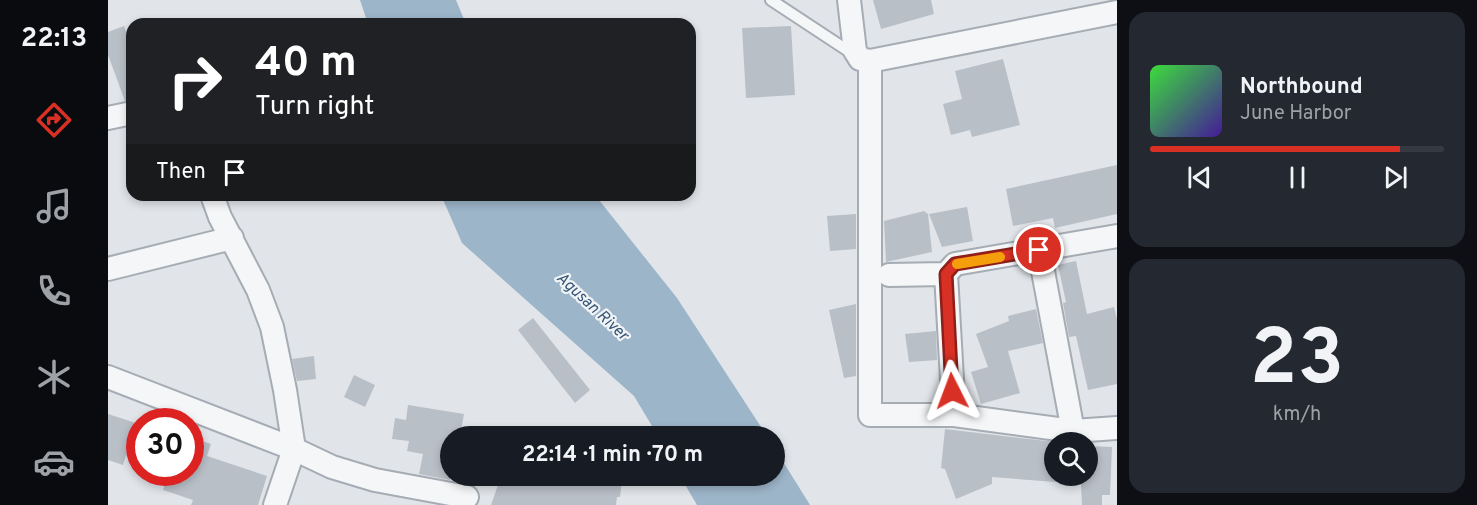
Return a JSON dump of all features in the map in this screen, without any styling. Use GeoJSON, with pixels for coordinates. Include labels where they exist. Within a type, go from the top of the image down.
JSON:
{"type":"FeatureCollection","features":[{"type":"Feature","properties":{"kind":"street"},"geometry":{"type":"LineString","coordinates":[[849,0],[855,51],[865,60],[870,415],[954,415],[1073,430],[1117,428]]}},
{"type":"Feature","properties":{"kind":"street"},"geometry":{"type":"LineString","coordinates":[[865,60],[1117,12]]}},
{"type":"Feature","properties":{"kind":"street"},"geometry":{"type":"LineString","coordinates":[[108,118],[126,114]]}},
{"type":"Feature","properties":{"kind":"street"},"geometry":{"type":"LineString","coordinates":[[215,201],[220,217],[232,238],[272,327],[294,449],[275,505]]}},
{"type":"Feature","properties":{"kind":"street"},"geometry":{"type":"LineString","coordinates":[[954,415],[946,274],[955,264],[1117,236]]}},
{"type":"Feature","properties":{"kind":"street"},"geometry":{"type":"LineString","coordinates":[[108,269],[232,238]]}},
{"type":"Feature","properties":{"kind":"street"},"geometry":{"type":"LineString","coordinates":[[1039,250],[1073,430]]}},
{"type":"Feature","properties":{"kind":"street"},"geometry":{"type":"LineString","coordinates":[[889,275],[946,274]]}},
{"type":"Feature","properties":{"kind":"street"},"geometry":{"type":"LineString","coordinates":[[108,377],[294,449],[332,467],[375,480],[467,497]]}},
{"type":"Feature","properties":{"kind":"lane"},"geometry":{"type":"LineString","coordinates":[[771,0],[865,60]]}},
{"type":"Feature","properties":{"kind":"water"},"geometry":{"type":"Polygon","coordinates":[[[360,0],[456,0],[464,18],[366,18],[360,0]]]}},
{"type":"Feature","properties":{"kind":"water","name":"Agusan River"},"geometry":{"type":"Polygon","coordinates":[[[444,201],[600,201],[677,298],[760,426],[652,426],[634,396],[462,243],[444,201]]]}},
{"type":"Feature","properties":{"kind":"water"},"geometry":{"type":"Polygon","coordinates":[[[785,465],[810,505],[697,505],[686,486],[785,486],[785,465]]]}},
{"type":"Feature","properties":{"kind":"building"},"geometry":{"type":"Polygon","coordinates":[[[873,0],[931,0],[934,14],[881,29],[873,0]]]}},
{"type":"Feature","properties":{"kind":"building"},"geometry":{"type":"Polygon","coordinates":[[[124,26],[126,31],[126,101],[108,55],[108,32],[124,26]]]}},
{"type":"Feature","properties":{"kind":"building"},"geometry":{"type":"Polygon","coordinates":[[[791,26],[795,95],[746,98],[742,28],[791,26]]]}},
{"type":"Feature","properties":{"kind":"building"},"geometry":{"type":"Polygon","coordinates":[[[1003,59],[1020,125],[972,137],[970,130],[951,135],[943,104],[962,99],[955,71],[1003,59]]]}},
{"type":"Feature","properties":{"kind":"building"},"geometry":{"type":"Polygon","coordinates":[[[1117,165],[1117,214],[1055,228],[1053,218],[1013,226],[1006,189],[1117,165]]]}},
{"type":"Feature","properties":{"kind":"building"},"geometry":{"type":"Polygon","coordinates":[[[967,207],[973,241],[942,247],[929,214],[967,207]]]}},
{"type":"Feature","properties":{"kind":"building"},"geometry":{"type":"Polygon","coordinates":[[[924,211],[928,214],[932,252],[886,262],[884,221],[924,211]]]}},
{"type":"Feature","properties":{"kind":"building"},"geometry":{"type":"Polygon","coordinates":[[[856,214],[856,249],[830,251],[827,216],[856,214]]]}},
{"type":"Feature","properties":{"kind":"building"},"geometry":{"type":"Polygon","coordinates":[[[1076,261],[1087,314],[1114,307],[1117,319],[1117,384],[1088,390],[1076,336],[1069,337],[1063,303],[1066,302],[1058,265],[1076,261]]]}},
{"type":"Feature","properties":{"kind":"building"},"geometry":{"type":"Polygon","coordinates":[[[856,304],[856,376],[844,378],[829,310],[856,304]]]}},
{"type":"Feature","properties":{"kind":"building"},"geometry":{"type":"Polygon","coordinates":[[[1036,309],[1043,343],[1008,351],[1020,393],[981,404],[971,372],[988,367],[976,334],[1009,321],[1008,316],[1036,309]]]}},
{"type":"Feature","properties":{"kind":"building"},"geometry":{"type":"Polygon","coordinates":[[[533,318],[590,390],[575,403],[518,330],[533,318]]]}},
{"type":"Feature","properties":{"kind":"building"},"geometry":{"type":"Polygon","coordinates":[[[936,331],[937,360],[909,362],[905,334],[936,331]]]}},
{"type":"Feature","properties":{"kind":"building"},"geometry":{"type":"Polygon","coordinates":[[[314,356],[316,379],[297,381],[292,359],[314,356]]]}},
{"type":"Feature","properties":{"kind":"building"},"geometry":{"type":"Polygon","coordinates":[[[354,375],[375,385],[365,407],[344,397],[354,375]]]}},
{"type":"Feature","properties":{"kind":"building"},"geometry":{"type":"Polygon","coordinates":[[[408,405],[464,414],[462,426],[440,426],[440,478],[419,474],[423,454],[407,451],[409,441],[392,439],[395,418],[406,420],[408,405]]]}},
{"type":"Feature","properties":{"kind":"building"},"geometry":{"type":"Polygon","coordinates":[[[108,414],[126,420],[126,455],[123,465],[108,460],[108,414]]]}},
{"type":"Feature","properties":{"kind":"building"},"geometry":{"type":"Polygon","coordinates":[[[945,429],[1044,441],[1044,481],[992,477],[992,484],[956,499],[945,469],[941,468],[945,429]]]}},
{"type":"Feature","properties":{"kind":"building"},"geometry":{"type":"Polygon","coordinates":[[[204,442],[211,444],[207,456],[267,476],[258,505],[191,505],[193,500],[163,490],[164,486],[204,486],[204,442]]]}},
{"type":"Feature","properties":{"kind":"building"},"geometry":{"type":"Polygon","coordinates":[[[1098,446],[1112,447],[1110,495],[1102,495],[1102,505],[1082,505],[1081,486],[1098,486],[1098,446]]]}},
{"type":"Feature","properties":{"kind":"building"},"geometry":{"type":"Polygon","coordinates":[[[498,486],[621,486],[616,505],[491,505],[498,486]]]}},
{"type":"Feature","properties":{"kind":"slow traffic"},"geometry":{"type":"LineString","coordinates":[[957,264],[1000,257]]}},
{"type":"Feature","properties":{"kind":"route"},"geometry":{"type":"LineString","coordinates":[[952,391],[946,274],[949,268],[955,264],[1039,250]]}}]}
